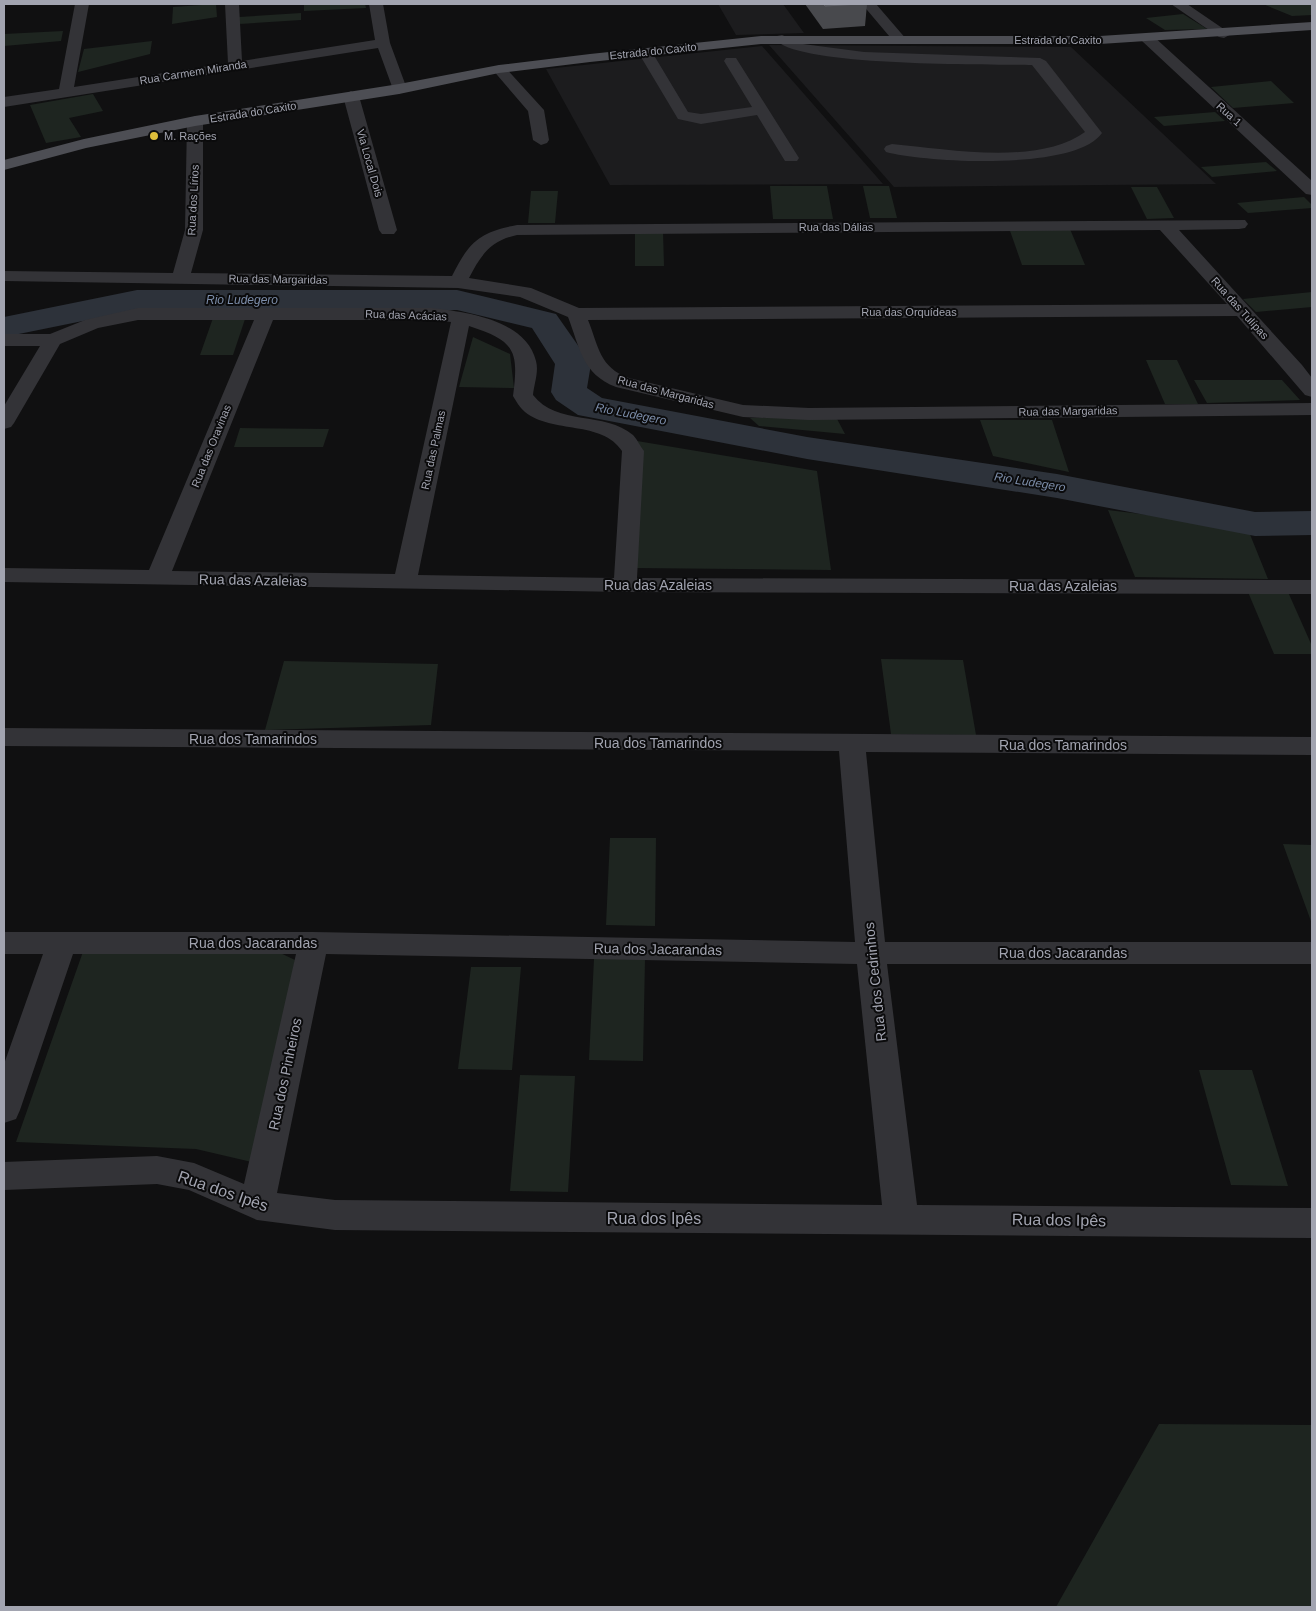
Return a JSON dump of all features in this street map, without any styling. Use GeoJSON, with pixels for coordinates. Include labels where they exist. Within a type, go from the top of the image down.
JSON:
{"type":"FeatureCollection","features":[{"type":"Feature","properties":{"kind":"main road","name":"Estrada do Caxito"},"geometry":{"type":"LineString","coordinates":[[4,165],[84,144],[195,121],[399,88],[499,69],[645,52],[782,39],[897,36],[1057,41],[1224,34],[1312,26]]}},
{"type":"Feature","properties":{"kind":"street"},"geometry":{"type":"LineString","coordinates":[[66,91],[82,4]]}},
{"type":"Feature","properties":{"kind":"street"},"geometry":{"type":"LineString","coordinates":[[232,4],[235,66]]}},
{"type":"Feature","properties":{"kind":"street"},"geometry":{"type":"LineString","coordinates":[[376,4],[383,43],[399,88]]}},
{"type":"Feature","properties":{"kind":"street"},"geometry":{"type":"LineString","coordinates":[[869,4],[897,36],[910,26]]}},
{"type":"Feature","properties":{"kind":"street"},"geometry":{"type":"LineString","coordinates":[[1178,4],[1224,34]]}},
{"type":"Feature","properties":{"kind":"street","name":"Rua 1"},"geometry":{"type":"LineString","coordinates":[[1147,38],[1312,190]]}},
{"type":"Feature","properties":{"kind":"street"},"geometry":{"type":"LineString","coordinates":[[782,39],[800,48],[864,56],[1035,61],[1041,64],[1094,133],[1087,141],[1066,148],[1004,157],[892,149]]}},
{"type":"Feature","properties":{"kind":"street","name":"Rua Carmem Miranda"},"geometry":{"type":"LineString","coordinates":[[4,102],[383,43]]}},
{"type":"Feature","properties":{"kind":"street"},"geometry":{"type":"LineString","coordinates":[[645,52],[683,116],[701,119],[760,110]]}},
{"type":"Feature","properties":{"kind":"street"},"geometry":{"type":"LineString","coordinates":[[731,61],[791,158]]}},
{"type":"Feature","properties":{"kind":"street"},"geometry":{"type":"LineString","coordinates":[[499,69],[536,110],[541,140]]}},
{"type":"Feature","properties":{"kind":"street","name":"Via Local Dois"},"geometry":{"type":"LineString","coordinates":[[351,96],[388,230]]}},
{"type":"Feature","properties":{"kind":"street","name":"Rua dos Lírios"},"geometry":{"type":"LineString","coordinates":[[182,278],[194,230],[195,121]]}},
{"type":"Feature","properties":{"kind":"street","name":"Rua das Dálias"},"geometry":{"type":"LineString","coordinates":[[458,282],[474,252],[483,241],[500,233],[517,230],[1239,224]]}},
{"type":"Feature","properties":{"kind":"street","name":"Rua das Tulípas"},"geometry":{"type":"LineString","coordinates":[[1166,226],[1295,369],[1312,391]]}},
{"type":"Feature","properties":{"kind":"street","name":"Rua das Margaridas"},"geometry":{"type":"LineString","coordinates":[[4,276],[458,282],[524,292],[576,314],[596,361],[601,371],[607,376],[624,383],[743,411],[819,414],[1312,409]]}},
{"type":"Feature","properties":{"kind":"street","name":"Rua das Orquídeas"},"geometry":{"type":"LineString","coordinates":[[576,314],[1242,310]]}},
{"type":"Feature","properties":{"kind":"street","name":"Rua das Acácias"},"geometry":{"type":"LineString","coordinates":[[4,340],[53,340],[92,324],[138,314],[409,313],[461,318],[493,328],[508,335],[519,345],[526,360],[523,396],[530,406],[556,418],[622,437],[632,446],[634,451],[625,585]]}},
{"type":"Feature","properties":{"kind":"street","name":"Rua das Oravinas"},"geometry":{"type":"LineString","coordinates":[[157,579],[266,314]]}},
{"type":"Feature","properties":{"kind":"street","name":"Rua das Palmas"},"geometry":{"type":"LineString","coordinates":[[405,582],[461,318]]}},
{"type":"Feature","properties":{"kind":"street"},"geometry":{"type":"LineString","coordinates":[[4,423],[53,340]]}},
{"type":"Feature","properties":{"kind":"street","name":"Rua das Azaleias"},"geometry":{"type":"LineString","coordinates":[[4,574],[157,579],[625,585],[1312,587]]}},
{"type":"Feature","properties":{"kind":"street","name":"Rua dos Tamarindos"},"geometry":{"type":"LineString","coordinates":[[4,737],[1312,746]]}},
{"type":"Feature","properties":{"kind":"street","name":"Rua dos Cedrinhos"},"geometry":{"type":"LineString","coordinates":[[852,744],[871,952],[901,1218]]}},
{"type":"Feature","properties":{"kind":"street"},"geometry":{"type":"LineString","coordinates":[[4,1110],[62,942]]}},
{"type":"Feature","properties":{"kind":"street","name":"Rua dos Jacarandas"},"geometry":{"type":"LineString","coordinates":[[4,943],[313,943],[871,952],[1312,953]]}},
{"type":"Feature","properties":{"kind":"street","name":"Rua dos Pinheiros"},"geometry":{"type":"LineString","coordinates":[[256,1205],[313,943]]}},
{"type":"Feature","properties":{"kind":"street","name":"Rua dos Ipês"},"geometry":{"type":"LineString","coordinates":[[4,1176],[157,1170],[194,1178],[256,1205],[335,1215],[398,1218],[901,1218],[1312,1223]]}},
{"type":"Feature","properties":{"kind":"shaded area"},"geometry":{"type":"Polygon","coordinates":[[[216,4],[217,17],[172,24],[173,7],[216,4]]]}},
{"type":"Feature","properties":{"kind":"shaded area"},"geometry":{"type":"Polygon","coordinates":[[[304,4],[365,4],[366,8],[304,11],[304,4]]]}},
{"type":"Feature","properties":{"kind":"shaded area"},"geometry":{"type":"Polygon","coordinates":[[[718,4],[783,4],[804,33],[736,35],[718,4]]]}},
{"type":"Feature","properties":{"kind":"shaded area"},"geometry":{"type":"Polygon","coordinates":[[[1263,4],[1312,4],[1312,15],[1292,16],[1263,4]]]}},
{"type":"Feature","properties":{"kind":"shaded area"},"geometry":{"type":"Polygon","coordinates":[[[301,13],[301,20],[239,24],[239,17],[301,13]]]}},
{"type":"Feature","properties":{"kind":"shaded area"},"geometry":{"type":"Polygon","coordinates":[[[1183,14],[1207,29],[1165,30],[1146,18],[1183,14]]]}},
{"type":"Feature","properties":{"kind":"shaded area"},"geometry":{"type":"Polygon","coordinates":[[[63,31],[61,41],[4,46],[4,34],[63,31]]]}},
{"type":"Feature","properties":{"kind":"shaded area"},"geometry":{"type":"Polygon","coordinates":[[[152,41],[150,54],[78,72],[84,49],[152,41]]]}},
{"type":"Feature","properties":{"kind":"shaded area"},"geometry":{"type":"Polygon","coordinates":[[[769,45],[1071,47],[1216,184],[894,187],[769,45]]]}},
{"type":"Feature","properties":{"kind":"shaded area"},"geometry":{"type":"Polygon","coordinates":[[[762,46],[883,184],[610,185],[546,69],[762,46]]]}},
{"type":"Feature","properties":{"kind":"shaded area"},"geometry":{"type":"Polygon","coordinates":[[[1271,81],[1294,103],[1233,108],[1211,87],[1271,81]]]}},
{"type":"Feature","properties":{"kind":"shaded area"},"geometry":{"type":"Polygon","coordinates":[[[93,94],[103,111],[69,118],[81,137],[46,143],[30,105],[93,94]]]}},
{"type":"Feature","properties":{"kind":"shaded area"},"geometry":{"type":"Polygon","coordinates":[[[1215,112],[1225,121],[1164,126],[1154,117],[1215,112]]]}},
{"type":"Feature","properties":{"kind":"shaded area"},"geometry":{"type":"Polygon","coordinates":[[[1266,162],[1277,171],[1212,177],[1201,167],[1266,162]]]}},
{"type":"Feature","properties":{"kind":"shaded area"},"geometry":{"type":"Polygon","coordinates":[[[770,186],[827,186],[833,219],[773,219],[770,186]]]}},
{"type":"Feature","properties":{"kind":"shaded area"},"geometry":{"type":"Polygon","coordinates":[[[863,186],[889,186],[897,218],[870,218],[863,186]]]}},
{"type":"Feature","properties":{"kind":"shaded area"},"geometry":{"type":"Polygon","coordinates":[[[1131,187],[1157,187],[1174,218],[1147,219],[1131,187]]]}},
{"type":"Feature","properties":{"kind":"shaded area"},"geometry":{"type":"Polygon","coordinates":[[[531,191],[558,191],[555,223],[528,223],[531,191]]]}},
{"type":"Feature","properties":{"kind":"shaded area"},"geometry":{"type":"Polygon","coordinates":[[[1304,197],[1312,205],[1312,208],[1248,213],[1237,203],[1304,197]]]}},
{"type":"Feature","properties":{"kind":"shaded area"},"geometry":{"type":"Polygon","coordinates":[[[1009,228],[1070,229],[1085,265],[1022,265],[1009,228]]]}},
{"type":"Feature","properties":{"kind":"shaded area"},"geometry":{"type":"Polygon","coordinates":[[[635,231],[663,231],[664,266],[635,266],[635,231]]]}},
{"type":"Feature","properties":{"kind":"shaded area"},"geometry":{"type":"Polygon","coordinates":[[[1312,292],[1312,307],[1256,312],[1243,299],[1312,292]]]}},
{"type":"Feature","properties":{"kind":"shaded area"},"geometry":{"type":"Polygon","coordinates":[[[213,318],[245,319],[233,355],[200,355],[213,318]]]}},
{"type":"Feature","properties":{"kind":"shaded area"},"geometry":{"type":"Polygon","coordinates":[[[473,337],[510,354],[514,388],[459,387],[473,337]]]}},
{"type":"Feature","properties":{"kind":"shaded area"},"geometry":{"type":"Polygon","coordinates":[[[1146,360],[1177,360],[1198,404],[1165,404],[1146,360]]]}},
{"type":"Feature","properties":{"kind":"shaded area"},"geometry":{"type":"Polygon","coordinates":[[[1194,380],[1282,380],[1300,400],[1207,403],[1194,380]]]}},
{"type":"Feature","properties":{"kind":"shaded area"},"geometry":{"type":"Polygon","coordinates":[[[836,417],[845,434],[759,426],[750,418],[836,417]]]}},
{"type":"Feature","properties":{"kind":"shaded area"},"geometry":{"type":"Polygon","coordinates":[[[980,420],[1052,420],[1069,472],[993,456],[980,420]]]}},
{"type":"Feature","properties":{"kind":"shaded area"},"geometry":{"type":"Polygon","coordinates":[[[240,428],[329,429],[323,447],[234,447],[240,428]]]}},
{"type":"Feature","properties":{"kind":"shaded area"},"geometry":{"type":"Polygon","coordinates":[[[637,441],[817,471],[831,570],[635,568],[637,441]]]}},
{"type":"Feature","properties":{"kind":"shaded area"},"geometry":{"type":"Polygon","coordinates":[[[1108,510],[1247,527],[1268,579],[1135,577],[1108,510]]]}},
{"type":"Feature","properties":{"kind":"shaded area"},"geometry":{"type":"Polygon","coordinates":[[[1248,592],[1288,592],[1312,646],[1312,654],[1274,654],[1248,592]]]}},
{"type":"Feature","properties":{"kind":"shaded area"},"geometry":{"type":"Polygon","coordinates":[[[881,659],[963,660],[976,735],[891,734],[881,659]]]}},
{"type":"Feature","properties":{"kind":"shaded area"},"geometry":{"type":"Polygon","coordinates":[[[284,661],[438,664],[431,725],[265,730],[284,661]]]}},
{"type":"Feature","properties":{"kind":"shaded area"},"geometry":{"type":"Polygon","coordinates":[[[610,838],[656,838],[655,926],[606,925],[610,838]]]}},
{"type":"Feature","properties":{"kind":"shaded area"},"geometry":{"type":"Polygon","coordinates":[[[1283,844],[1312,845],[1312,924],[1283,844]]]}},
{"type":"Feature","properties":{"kind":"shaded area"},"geometry":{"type":"Polygon","coordinates":[[[85,946],[274,950],[295,960],[256,1163],[196,1149],[16,1142],[85,946]]]}},
{"type":"Feature","properties":{"kind":"shaded area"},"geometry":{"type":"Polygon","coordinates":[[[594,959],[645,959],[643,1061],[589,1060],[594,959]]]}},
{"type":"Feature","properties":{"kind":"shaded area"},"geometry":{"type":"Polygon","coordinates":[[[471,967],[521,967],[512,1070],[458,1069],[471,967]]]}},
{"type":"Feature","properties":{"kind":"shaded area"},"geometry":{"type":"Polygon","coordinates":[[[1199,1070],[1252,1070],[1288,1186],[1231,1185],[1199,1070]]]}},
{"type":"Feature","properties":{"kind":"shaded area"},"geometry":{"type":"Polygon","coordinates":[[[520,1075],[575,1076],[568,1192],[510,1191],[520,1075]]]}},
{"type":"Feature","properties":{"kind":"shaded area"},"geometry":{"type":"Polygon","coordinates":[[[1159,1424],[1312,1425],[1312,1607],[1056,1607],[1159,1424]]]}},
{"type":"Feature","properties":{"kind":"building"},"geometry":{"type":"Polygon","coordinates":[[[823,4],[860,4],[825,6],[823,4]]]}},
{"type":"Feature","properties":{"kind":"waterway","name":"Rio Ludegero"},"geometry":{"type":"LineString","coordinates":[[4,327],[137,300],[457,300],[544,321],[573,364],[569,392],[591,407],[807,448],[1057,486],[1255,524],[1312,523]]}},
{"type":"Feature","properties":{"kind":"place","name":"M. Rações"},"geometry":{"type":"Point","coordinates":[154,136]}}]}
